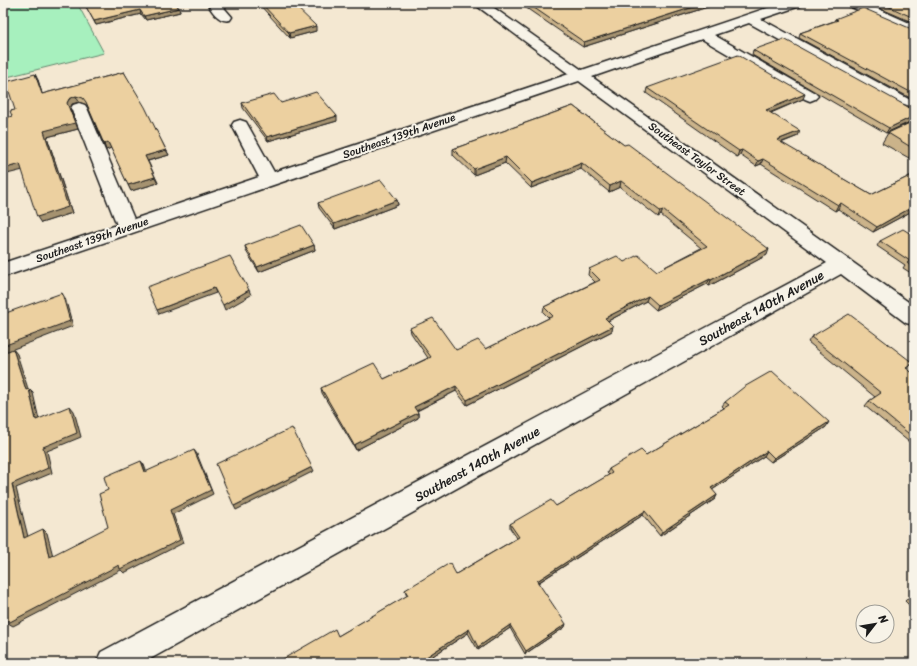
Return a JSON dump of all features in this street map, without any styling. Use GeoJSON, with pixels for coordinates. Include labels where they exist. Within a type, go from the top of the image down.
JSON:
{"type":"FeatureCollection","features":[{"type":"Feature","properties":{"kind":"street"},"geometry":{"type":"LineString","coordinates":[[213,3],[225,17]]}},
{"type":"Feature","properties":{"kind":"street","name":"Southeast Taylor Street"},"geometry":{"type":"LineString","coordinates":[[479,3],[682,148],[914,317]]}},
{"type":"Feature","properties":{"kind":"street","name":"Southeast 139th Avenue"},"geometry":{"type":"LineString","coordinates":[[3,270],[795,3]]}},
{"type":"Feature","properties":{"kind":"street"},"geometry":{"type":"LineString","coordinates":[[854,3],[914,30]]}},
{"type":"Feature","properties":{"kind":"street"},"geometry":{"type":"LineString","coordinates":[[749,18],[914,108]]}},
{"type":"Feature","properties":{"kind":"street"},"geometry":{"type":"LineString","coordinates":[[703,34],[810,96]]}},
{"type":"Feature","properties":{"kind":"street"},"geometry":{"type":"LineString","coordinates":[[79,108],[128,228]]}},
{"type":"Feature","properties":{"kind":"street"},"geometry":{"type":"LineString","coordinates":[[240,125],[270,180]]}},
{"type":"Feature","properties":{"kind":"street","name":"Southeast 140th Avenue"},"geometry":{"type":"LineString","coordinates":[[112,663],[842,264]]}},
{"type":"Feature","properties":{"kind":"green space"},"geometry":{"type":"Polygon","coordinates":[[[3,3],[77,3],[104,53],[3,78],[3,3]]]}},
{"type":"Feature","properties":{"kind":"building"},"geometry":{"type":"Polygon","coordinates":[[[84,3],[175,3],[179,8],[144,16],[140,10],[94,21],[84,3]]]}},
{"type":"Feature","properties":{"kind":"building"},"geometry":{"type":"Polygon","coordinates":[[[261,3],[292,3],[316,26],[289,33],[261,3]]]}},
{"type":"Feature","properties":{"kind":"building"},"geometry":{"type":"Polygon","coordinates":[[[527,3],[706,3],[584,42],[527,3]]]}},
{"type":"Feature","properties":{"kind":"building"},"geometry":{"type":"Polygon","coordinates":[[[881,3],[914,3],[914,18],[881,3]]]}},
{"type":"Feature","properties":{"kind":"building"},"geometry":{"type":"Polygon","coordinates":[[[863,8],[914,30],[914,94],[800,33],[838,20],[835,19],[863,8]]]}},
{"type":"Feature","properties":{"kind":"building"},"geometry":{"type":"Polygon","coordinates":[[[784,39],[910,108],[914,108],[914,116],[889,128],[753,50],[784,39]]]}},
{"type":"Feature","properties":{"kind":"building"},"geometry":{"type":"Polygon","coordinates":[[[738,55],[805,94],[766,110],[800,131],[777,140],[871,195],[914,174],[914,206],[877,227],[841,203],[838,205],[763,159],[758,161],[742,150],[739,151],[647,88],[738,55]]]}},
{"type":"Feature","properties":{"kind":"building"},"geometry":{"type":"Polygon","coordinates":[[[124,72],[145,107],[166,150],[145,156],[155,177],[128,185],[108,142],[104,144],[86,102],[83,98],[76,96],[69,99],[67,103],[75,123],[44,131],[68,207],[37,217],[20,164],[3,169],[3,119],[12,116],[10,111],[15,110],[6,82],[35,74],[42,94],[124,72]]]}},
{"type":"Feature","properties":{"kind":"building"},"geometry":{"type":"Polygon","coordinates":[[[316,92],[337,116],[267,137],[242,103],[274,94],[281,103],[316,92]]]}},
{"type":"Feature","properties":{"kind":"building"},"geometry":{"type":"Polygon","coordinates":[[[573,106],[624,145],[628,144],[769,249],[711,280],[710,279],[658,305],[648,296],[605,318],[613,326],[467,400],[456,386],[414,407],[418,413],[354,445],[321,388],[374,363],[384,379],[431,357],[410,328],[433,318],[456,350],[478,340],[486,349],[553,316],[544,307],[600,280],[589,269],[617,256],[624,262],[638,255],[657,271],[707,246],[663,210],[660,211],[621,181],[610,186],[582,163],[532,183],[506,157],[474,169],[453,149],[573,106]]]}},
{"type":"Feature","properties":{"kind":"building"},"geometry":{"type":"Polygon","coordinates":[[[914,121],[914,149],[888,133],[914,121]]]}},
{"type":"Feature","properties":{"kind":"building"},"geometry":{"type":"Polygon","coordinates":[[[381,180],[397,200],[334,224],[318,203],[381,180]]]}},
{"type":"Feature","properties":{"kind":"building"},"geometry":{"type":"Polygon","coordinates":[[[301,225],[314,245],[257,267],[245,246],[301,225]]]}},
{"type":"Feature","properties":{"kind":"building"},"geometry":{"type":"Polygon","coordinates":[[[903,229],[914,236],[914,268],[907,263],[910,261],[880,241],[903,229]]]}},
{"type":"Feature","properties":{"kind":"building"},"geometry":{"type":"Polygon","coordinates":[[[230,256],[249,290],[223,305],[214,288],[157,310],[147,287],[230,256]]]}},
{"type":"Feature","properties":{"kind":"building"},"geometry":{"type":"Polygon","coordinates":[[[62,293],[70,321],[3,346],[3,314],[62,293]]]}},
{"type":"Feature","properties":{"kind":"building"},"geometry":{"type":"Polygon","coordinates":[[[849,314],[913,363],[906,368],[914,374],[914,438],[869,401],[881,393],[811,337],[849,314]]]}},
{"type":"Feature","properties":{"kind":"building"},"geometry":{"type":"Polygon","coordinates":[[[13,349],[26,390],[29,389],[36,420],[70,406],[77,433],[43,447],[48,468],[12,484],[24,538],[43,529],[49,557],[108,527],[99,494],[108,490],[104,477],[141,461],[145,472],[194,450],[211,490],[170,510],[180,540],[120,569],[119,565],[8,623],[3,594],[3,353],[13,349]]]}},
{"type":"Feature","properties":{"kind":"building"},"geometry":{"type":"Polygon","coordinates":[[[772,371],[829,422],[774,458],[767,451],[711,488],[717,495],[662,532],[645,511],[537,581],[566,624],[526,651],[510,625],[478,647],[469,629],[417,663],[285,663],[283,659],[335,629],[338,636],[408,595],[405,590],[450,563],[456,574],[519,537],[510,524],[551,500],[556,506],[612,473],[609,469],[641,450],[646,455],[729,405],[725,402],[744,387],[772,371]]]}},
{"type":"Feature","properties":{"kind":"building"},"geometry":{"type":"Polygon","coordinates":[[[292,428],[312,467],[234,506],[216,464],[292,428]]]}},
{"type":"Feature","properties":{"kind":"building"},"geometry":{"type":"Polygon","coordinates":[[[914,595],[914,601],[910,598],[914,595]]]}}]}
